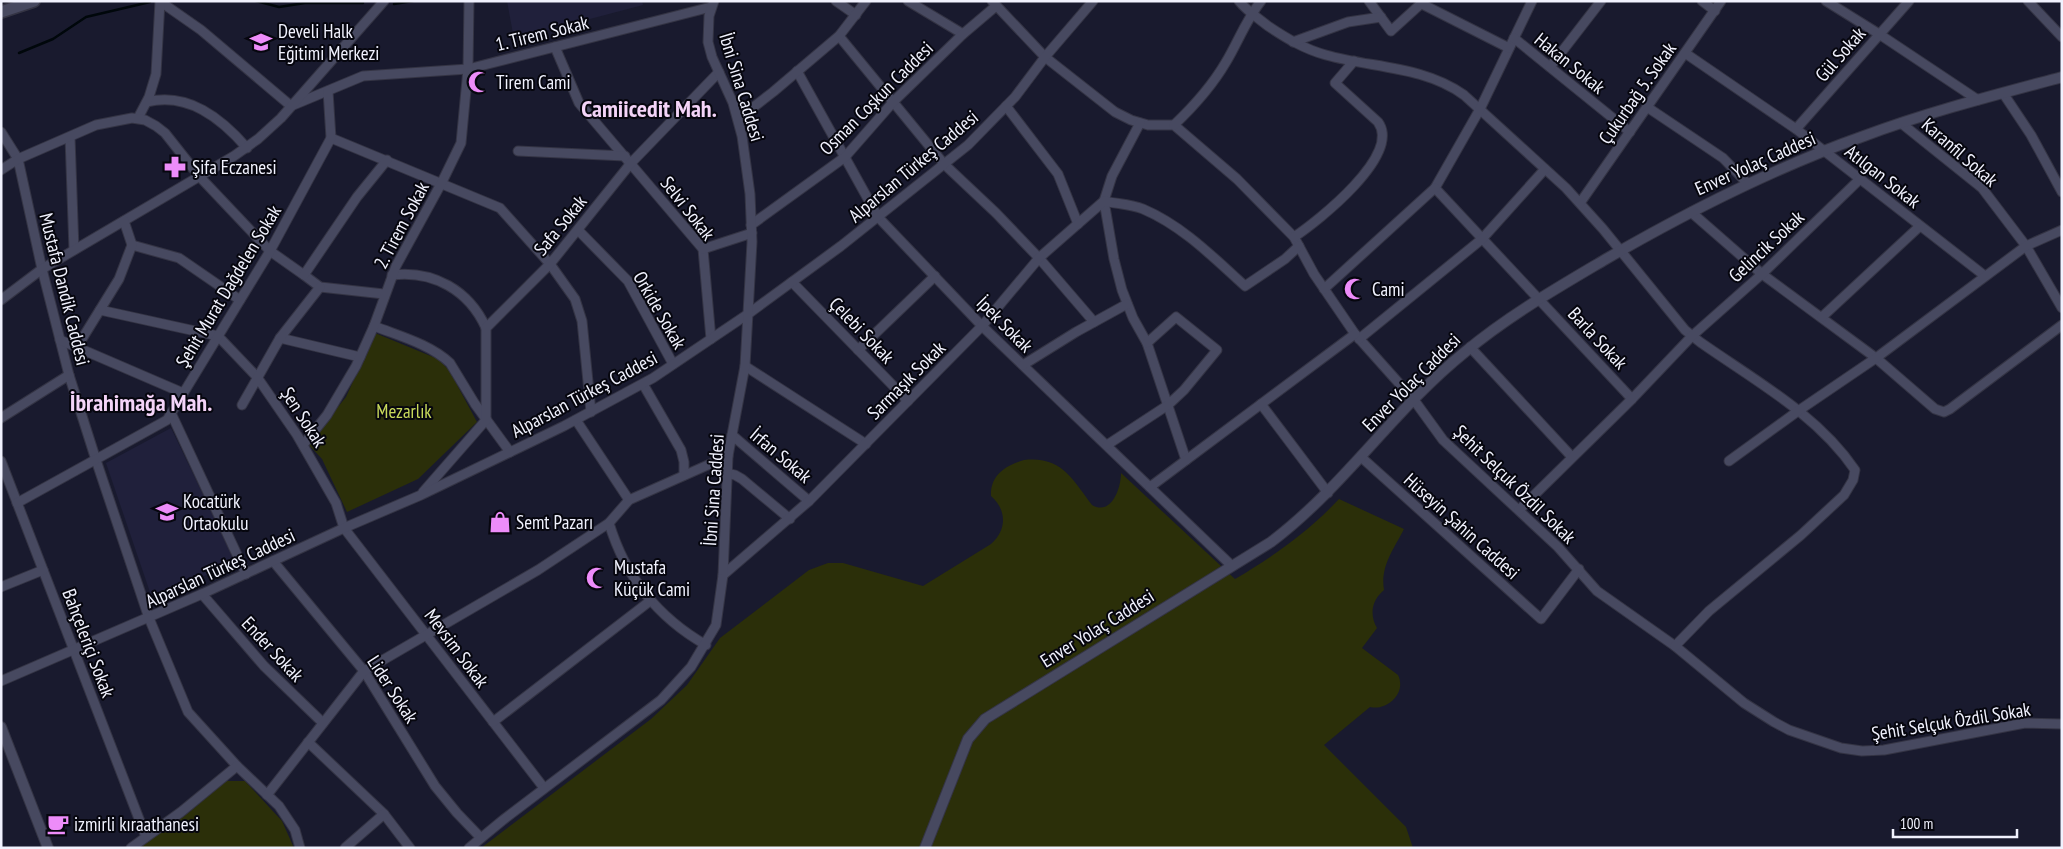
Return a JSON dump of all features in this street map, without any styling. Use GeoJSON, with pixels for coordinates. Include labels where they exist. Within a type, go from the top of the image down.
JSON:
{"type":"FeatureCollection","features":[{"type":"Feature","properties":{"kind":"main road"},"geometry":{"type":"LineString","coordinates":[[1,12],[34,1]]}},
{"type":"Feature","properties":{"kind":"street"},"geometry":{"type":"LineString","coordinates":[[1,300],[42,269],[247,148],[270,129],[384,1]]}},
{"type":"Feature","properties":{"kind":"street","name":"2. Tirem Sokak"},"geometry":{"type":"LineString","coordinates":[[303,445],[338,399],[360,357],[374,326],[392,275],[442,182],[461,142],[468,69],[469,1]]}},
{"type":"Feature","properties":{"kind":"street"},"geometry":{"type":"LineString","coordinates":[[836,1],[856,15]]}},
{"type":"Feature","properties":{"kind":"street"},"geometry":{"type":"LineString","coordinates":[[738,119],[839,36],[866,1]]}},
{"type":"Feature","properties":{"kind":"street"},"geometry":{"type":"LineString","coordinates":[[908,1],[963,34]]}},
{"type":"Feature","properties":{"kind":"street"},"geometry":{"type":"LineString","coordinates":[[1239,1],[1251,14],[1294,42],[1324,55],[1428,76],[1456,90],[1480,109],[1580,202],[1679,323],[1692,336],[1798,411],[1824,433],[1855,470],[1851,486],[1844,495],[1801,535],[1709,612],[1675,646]]}},
{"type":"Feature","properties":{"kind":"street"},"geometry":{"type":"LineString","coordinates":[[994,4],[1046,56],[1108,107],[1123,117],[1157,126],[1174,125],[1196,103],[1217,76],[1251,14],[1261,1]]}},
{"type":"Feature","properties":{"kind":"street"},"geometry":{"type":"LineString","coordinates":[[1369,1],[1392,31],[1423,2],[1509,48]]}},
{"type":"Feature","properties":{"kind":"street"},"geometry":{"type":"LineString","coordinates":[[1324,289],[1435,188],[1480,109],[1532,1]]}},
{"type":"Feature","properties":{"kind":"street"},"geometry":{"type":"LineString","coordinates":[[1550,67],[1600,1]]}},
{"type":"Feature","properties":{"kind":"street"},"geometry":{"type":"LineString","coordinates":[[1702,1],[1714,11]]}},
{"type":"Feature","properties":{"kind":"street","name":"Çukurbağ 5. Sokak"},"geometry":{"type":"LineString","coordinates":[[1580,202],[1721,1]]}},
{"type":"Feature","properties":{"kind":"street"},"geometry":{"type":"LineString","coordinates":[[1826,1],[1978,100]]}},
{"type":"Feature","properties":{"kind":"street","name":"Gül Sokak"},"geometry":{"type":"LineString","coordinates":[[1796,129],[1909,1]]}},
{"type":"Feature","properties":{"kind":"street"},"geometry":{"type":"LineString","coordinates":[[2028,1],[2062,37]]}},
{"type":"Feature","properties":{"kind":"street"},"geometry":{"type":"LineString","coordinates":[[160,2],[201,30],[291,106]]}},
{"type":"Feature","properties":{"kind":"street"},"geometry":{"type":"LineString","coordinates":[[138,118],[147,102],[158,62],[160,2]]}},
{"type":"Feature","properties":{"kind":"street","name":"Alparslan Türkeş Caddesi"},"geometry":{"type":"LineString","coordinates":[[1,681],[149,618],[344,528],[421,495],[576,420],[643,384],[748,314],[792,282],[878,217],[985,129],[1006,106],[1089,3]]}},
{"type":"Feature","properties":{"kind":"street","name":"1. Tirem Sokak"},"geometry":{"type":"LineString","coordinates":[[291,106],[364,76],[468,69],[713,4]]}},
{"type":"Feature","properties":{"kind":"street","name":"İbni Sina Caddesi"},"geometry":{"type":"LineString","coordinates":[[470,848],[544,788],[661,700],[683,677],[706,645],[716,625],[723,575],[726,473],[745,366],[752,229],[748,174],[738,119],[712,57],[708,42],[708,25],[713,4]]}},
{"type":"Feature","properties":{"kind":"street","name":"Osman Coşkun Caddesi"},"geometry":{"type":"LineString","coordinates":[[704,249],[752,229],[845,157],[894,101],[994,4]]}},
{"type":"Feature","properties":{"kind":"street"},"geometry":{"type":"LineString","coordinates":[[1294,42],[1348,22],[1381,17]]}},
{"type":"Feature","properties":{"kind":"street"},"geometry":{"type":"LineString","coordinates":[[839,36],[944,164],[996,213],[1039,258],[1094,322]]}},
{"type":"Feature","properties":{"kind":"street","name":"Hakan Sokak"},"geometry":{"type":"LineString","coordinates":[[1514,38],[1630,132]]}},
{"type":"Feature","properties":{"kind":"street","name":"Selvi Sokak"},"geometry":{"type":"LineString","coordinates":[[555,47],[579,103],[704,249],[711,339]]}},
{"type":"Feature","properties":{"kind":"street","name":"Atılgan Sokak"},"geometry":{"type":"LineString","coordinates":[[1685,53],[1796,129],[1985,276]]}},
{"type":"Feature","properties":{"kind":"street"},"geometry":{"type":"LineString","coordinates":[[1294,237],[1325,214],[1352,188],[1372,161],[1383,140],[1383,130],[1378,122],[1335,84],[1354,61]]}},
{"type":"Feature","properties":{"kind":"street","name":"İpek Sokak"},"geometry":{"type":"LineString","coordinates":[[797,71],[878,217],[982,326],[1232,566]]}},
{"type":"Feature","properties":{"kind":"street","name":"Safa Sokak"},"geometry":{"type":"LineString","coordinates":[[486,328],[550,264],[578,230],[628,159],[719,72]]}},
{"type":"Feature","properties":{"kind":"street","name":"Enver Yolaç Caddesi"},"geometry":{"type":"LineString","coordinates":[[925,848],[968,739],[984,719],[1278,537],[1328,493],[1444,369],[1470,347],[1539,298],[1691,212],[1747,184],[1824,151],[1900,123],[2062,77]]}},
{"type":"Feature","properties":{"kind":"street"},"geometry":{"type":"LineString","coordinates":[[328,91],[331,138],[442,182],[500,208],[550,264],[570,290],[582,320],[591,412]]}},
{"type":"Feature","properties":{"kind":"street"},"geometry":{"type":"LineString","coordinates":[[2003,93],[2031,135],[2061,188]]}},
{"type":"Feature","properties":{"kind":"street"},"geometry":{"type":"LineString","coordinates":[[147,102],[170,99],[192,104],[223,124],[247,148]]}},
{"type":"Feature","properties":{"kind":"street"},"geometry":{"type":"LineString","coordinates":[[1006,106],[1058,174],[1078,224]]}},
{"type":"Feature","properties":{"kind":"street"},"geometry":{"type":"LineString","coordinates":[[1647,107],[1723,158],[1747,184]]}},
{"type":"Feature","properties":{"kind":"street"},"geometry":{"type":"LineString","coordinates":[[1,170],[18,159],[96,125],[138,118],[160,129],[199,176],[270,250],[320,287],[384,294]]}},
{"type":"Feature","properties":{"kind":"street"},"geometry":{"type":"LineString","coordinates":[[1140,123],[1112,176],[1104,202],[1116,267],[1127,304],[1147,343],[1186,460]]}},
{"type":"Feature","properties":{"kind":"street","name":"Karanfil Sokak"},"geometry":{"type":"LineString","coordinates":[[1900,123],[1982,188],[2026,246],[2062,308]]}},
{"type":"Feature","properties":{"kind":"street","name":"Şehit Selçuk Özdil Sokak"},"geometry":{"type":"LineString","coordinates":[[1174,125],[1236,179],[1294,237],[1324,289],[1357,336],[1414,400],[1443,440],[1579,569],[1597,591],[1675,646],[1744,702],[1789,730],[1841,748],[1862,751],[1884,750],[2025,723],[2062,724]]}},
{"type":"Feature","properties":{"kind":"street","name":"Mustafa Dandik Caddesi"},"geometry":{"type":"LineString","coordinates":[[1,132],[18,159],[42,269],[69,375],[96,460],[149,618],[188,712],[237,766],[279,806],[291,823],[298,837],[300,848]]}},
{"type":"Feature","properties":{"kind":"street"},"geometry":{"type":"LineString","coordinates":[[70,137],[74,250]]}},
{"type":"Feature","properties":{"kind":"street","name":"Şehit Murat Dağdelen Sokak"},"geometry":{"type":"LineString","coordinates":[[18,503],[167,420],[270,250],[331,138]]}},
{"type":"Feature","properties":{"kind":"street"},"geometry":{"type":"LineString","coordinates":[[518,151],[628,159]]}},
{"type":"Feature","properties":{"kind":"street"},"geometry":{"type":"LineString","coordinates":[[304,275],[357,197],[387,160]]}},
{"type":"Feature","properties":{"kind":"street"},"geometry":{"type":"LineString","coordinates":[[1150,487],[1261,404],[1357,336],[1482,238],[1545,169]]}},
{"type":"Feature","properties":{"kind":"street","name":"Gelincik Sokak"},"geometry":{"type":"LineString","coordinates":[[1518,510],[1632,399],[1692,336],[1762,274],[1860,179]]}},
{"type":"Feature","properties":{"kind":"street","name":"Barla Sokak"},"geometry":{"type":"LineString","coordinates":[[1435,188],[1632,399]]}},
{"type":"Feature","properties":{"kind":"street"},"geometry":{"type":"LineString","coordinates":[[1104,202],[1141,208],[1172,224],[1198,244],[1245,286],[1277,265],[1299,246]]}},
{"type":"Feature","properties":{"kind":"street","name":"Sarmaşık Sokak"},"geometry":{"type":"LineString","coordinates":[[723,575],[810,501],[982,326],[1039,258],[1104,202]]}},
{"type":"Feature","properties":{"kind":"street"},"geometry":{"type":"LineString","coordinates":[[1691,212],[1762,274],[1876,358],[1935,409],[1944,412],[2062,325]]}},
{"type":"Feature","properties":{"kind":"street"},"geometry":{"type":"LineString","coordinates":[[76,347],[119,279],[132,245],[124,220]]}},
{"type":"Feature","properties":{"kind":"street"},"geometry":{"type":"LineString","coordinates":[[1822,317],[1920,226]]}},
{"type":"Feature","properties":{"kind":"street","name":"Orkide Sokak"},"geometry":{"type":"LineString","coordinates":[[578,230],[628,282],[673,364]]}},
{"type":"Feature","properties":{"kind":"street"},"geometry":{"type":"LineString","coordinates":[[1729,461],[1876,358],[2026,246],[2062,230]]}},
{"type":"Feature","properties":{"kind":"street"},"geometry":{"type":"LineString","coordinates":[[132,245],[179,258],[240,300]]}},
{"type":"Feature","properties":{"kind":"street"},"geometry":{"type":"LineString","coordinates":[[392,275],[422,275],[451,286],[472,304],[486,328],[486,420],[421,495]]}},
{"type":"Feature","properties":{"kind":"street"},"geometry":{"type":"LineString","coordinates":[[858,350],[935,276]]}},
{"type":"Feature","properties":{"kind":"street","name":"Çelebi Sokak"},"geometry":{"type":"LineString","coordinates":[[792,282],[908,401]]}},
{"type":"Feature","properties":{"kind":"street"},"geometry":{"type":"LineString","coordinates":[[242,405],[280,338],[320,287]]}},
{"type":"Feature","properties":{"kind":"street"},"geometry":{"type":"LineString","coordinates":[[1023,365],[1127,304]]}},
{"type":"Feature","properties":{"kind":"street"},"geometry":{"type":"LineString","coordinates":[[100,310],[218,336]]}},
{"type":"Feature","properties":{"kind":"street"},"geometry":{"type":"LineString","coordinates":[[1107,445],[1168,404],[1184,390],[1217,350],[1176,317],[1147,343]]}},
{"type":"Feature","properties":{"kind":"street"},"geometry":{"type":"LineString","coordinates":[[374,326],[432,350],[445,358],[486,420],[510,452]]}},
{"type":"Feature","properties":{"kind":"street","name":"Şen Sokak"},"geometry":{"type":"LineString","coordinates":[[218,336],[257,378],[303,445],[336,503],[344,528]]}},
{"type":"Feature","properties":{"kind":"street"},"geometry":{"type":"LineString","coordinates":[[280,338],[360,357]]}},
{"type":"Feature","properties":{"kind":"street"},"geometry":{"type":"LineString","coordinates":[[60,340],[183,393]]}},
{"type":"Feature","properties":{"kind":"street"},"geometry":{"type":"LineString","coordinates":[[1470,347],[1572,458]]}},
{"type":"Feature","properties":{"kind":"street"},"geometry":{"type":"LineString","coordinates":[[745,366],[866,444]]}},
{"type":"Feature","properties":{"kind":"street"},"geometry":{"type":"LineString","coordinates":[[1,418],[69,375]]}},
{"type":"Feature","properties":{"kind":"street"},"geometry":{"type":"LineString","coordinates":[[643,384],[681,450],[684,462],[684,475]]}},
{"type":"Feature","properties":{"kind":"street"},"geometry":{"type":"LineString","coordinates":[[1261,404],[1328,493]]}},
{"type":"Feature","properties":{"kind":"street"},"geometry":{"type":"LineString","coordinates":[[171,414],[246,574]]}},
{"type":"Feature","properties":{"kind":"street"},"geometry":{"type":"LineString","coordinates":[[576,420],[629,500]]}},
{"type":"Feature","properties":{"kind":"street","name":"İrfan Sokak"},"geometry":{"type":"LineString","coordinates":[[732,435],[810,501]]}},
{"type":"Feature","properties":{"kind":"street"},"geometry":{"type":"LineString","coordinates":[[267,795],[364,670],[538,570],[608,523],[629,500],[728,456]]}},
{"type":"Feature","properties":{"kind":"street","name":"Hüseyin Şahin Caddesi"},"geometry":{"type":"LineString","coordinates":[[1361,457],[1541,619],[1579,569]]}},
{"type":"Feature","properties":{"kind":"street","name":"Bahçeleriçi Sokak"},"geometry":{"type":"LineString","coordinates":[[1,461],[146,837]]}},
{"type":"Feature","properties":{"kind":"street"},"geometry":{"type":"LineString","coordinates":[[726,473],[742,479],[790,519]]}},
{"type":"Feature","properties":{"kind":"street"},"geometry":{"type":"LineString","coordinates":[[608,523],[624,563],[650,601],[674,624],[706,645]]}},
{"type":"Feature","properties":{"kind":"street","name":"Mevsim Sokak"},"geometry":{"type":"LineString","coordinates":[[344,528],[544,788]]}},
{"type":"Feature","properties":{"kind":"street","name":"Lider Sokak"},"geometry":{"type":"LineString","coordinates":[[273,561],[364,670],[435,786],[457,813],[482,838]]}},
{"type":"Feature","properties":{"kind":"street"},"geometry":{"type":"LineString","coordinates":[[1,587],[43,570]]}},
{"type":"Feature","properties":{"kind":"street","name":"Ender Sokak"},"geometry":{"type":"LineString","coordinates":[[202,594],[264,666],[323,722]]}},
{"type":"Feature","properties":{"kind":"street"},"geometry":{"type":"LineString","coordinates":[[493,722],[650,601]]}},
{"type":"Feature","properties":{"kind":"street"},"geometry":{"type":"LineString","coordinates":[[1,727],[48,848]]}},
{"type":"Feature","properties":{"kind":"street"},"geometry":{"type":"LineString","coordinates":[[308,742],[384,814],[410,848]]}},
{"type":"Feature","properties":{"kind":"street"},"geometry":{"type":"LineString","coordinates":[[131,848],[181,812],[237,766]]}},
{"type":"Feature","properties":{"kind":"street"},"geometry":{"type":"LineString","coordinates":[[345,848],[384,814]]}},
{"type":"Feature","properties":{"kind":"shaded area"},"geometry":{"type":"Polygon","coordinates":[[[507,1],[642,1],[643,5],[514,39],[507,1]]]}},
{"type":"Feature","properties":{"kind":"shaded area","name":"Kocatürk Ortaokulu"},"geometry":{"type":"Polygon","coordinates":[[[171,428],[235,561],[153,601],[106,463],[171,428]]]}},
{"type":"Feature","properties":{"kind":"green space","name":"Mezarlık"},"geometry":{"type":"Polygon","coordinates":[[[375,333],[438,359],[449,370],[477,422],[418,479],[347,512],[322,459],[308,444],[346,397],[375,333]]]}},
{"type":"Feature","properties":{"kind":"green space"},"geometry":{"type":"Polygon","coordinates":[[[1024,460],[1048,462],[1065,471],[1092,505],[1099,507],[1105,507],[1114,499],[1121,479],[1121,473],[1235,579],[1290,543],[1339,499],[1404,529],[1386,565],[1383,581],[1384,590],[1374,603],[1373,618],[1377,628],[1362,648],[1398,675],[1400,688],[1398,694],[1383,706],[1370,707],[1324,745],[1406,827],[1413,848],[481,848],[651,719],[687,685],[720,638],[809,570],[828,563],[843,563],[923,586],[991,544],[1000,533],[1003,520],[1000,507],[991,496],[993,482],[1005,468],[1024,460]]]}},
{"type":"Feature","properties":{"kind":"green space"},"geometry":{"type":"Polygon","coordinates":[[[226,781],[245,781],[282,821],[294,848],[138,848],[188,813],[226,781]]]}},
{"type":"Feature","properties":{"kind":"waterway"},"geometry":{"type":"LineString","coordinates":[[256,1],[279,7],[305,3],[363,3]]}},
{"type":"Feature","properties":{"kind":"waterway"},"geometry":{"type":"LineString","coordinates":[[394,4],[413,1]]}},
{"type":"Feature","properties":{"kind":"waterway"},"geometry":{"type":"LineString","coordinates":[[19,53],[53,39],[86,17],[150,2]]}},
{"type":"Feature","properties":{"kind":"place","name":"Develi Halk Eğitimi Merkezi"},"geometry":{"type":"Point","coordinates":[261,42]}},
{"type":"Feature","properties":{"kind":"place","name":"Tirem Cami"},"geometry":{"type":"Point","coordinates":[479,82]}},
{"type":"Feature","properties":{"kind":"place","name":"Şifa Eczanesi"},"geometry":{"type":"Point","coordinates":[175,167]}},
{"type":"Feature","properties":{"kind":"place","name":"Cami"},"geometry":{"type":"Point","coordinates":[1355,289]}},
{"type":"Feature","properties":{"kind":"place","name":"Kocatürk Ortaokulu"},"geometry":{"type":"Point","coordinates":[167,512]}},
{"type":"Feature","properties":{"kind":"place","name":"Semt Pazarı"},"geometry":{"type":"Point","coordinates":[500,522]}},
{"type":"Feature","properties":{"kind":"place","name":"Mustafa Küçük Cami"},"geometry":{"type":"Point","coordinates":[597,578]}},
{"type":"Feature","properties":{"kind":"place","name":"izmirli kıraathanesi"},"geometry":{"type":"Point","coordinates":[58,824]}},
{"type":"Feature","properties":{"kind":"district","name":"Camiicedit Mah."},"geometry":{"type":"Point","coordinates":[649,108]}},
{"type":"Feature","properties":{"kind":"district","name":"İbrahimağa Mah."},"geometry":{"type":"Point","coordinates":[141,402]}}]}
